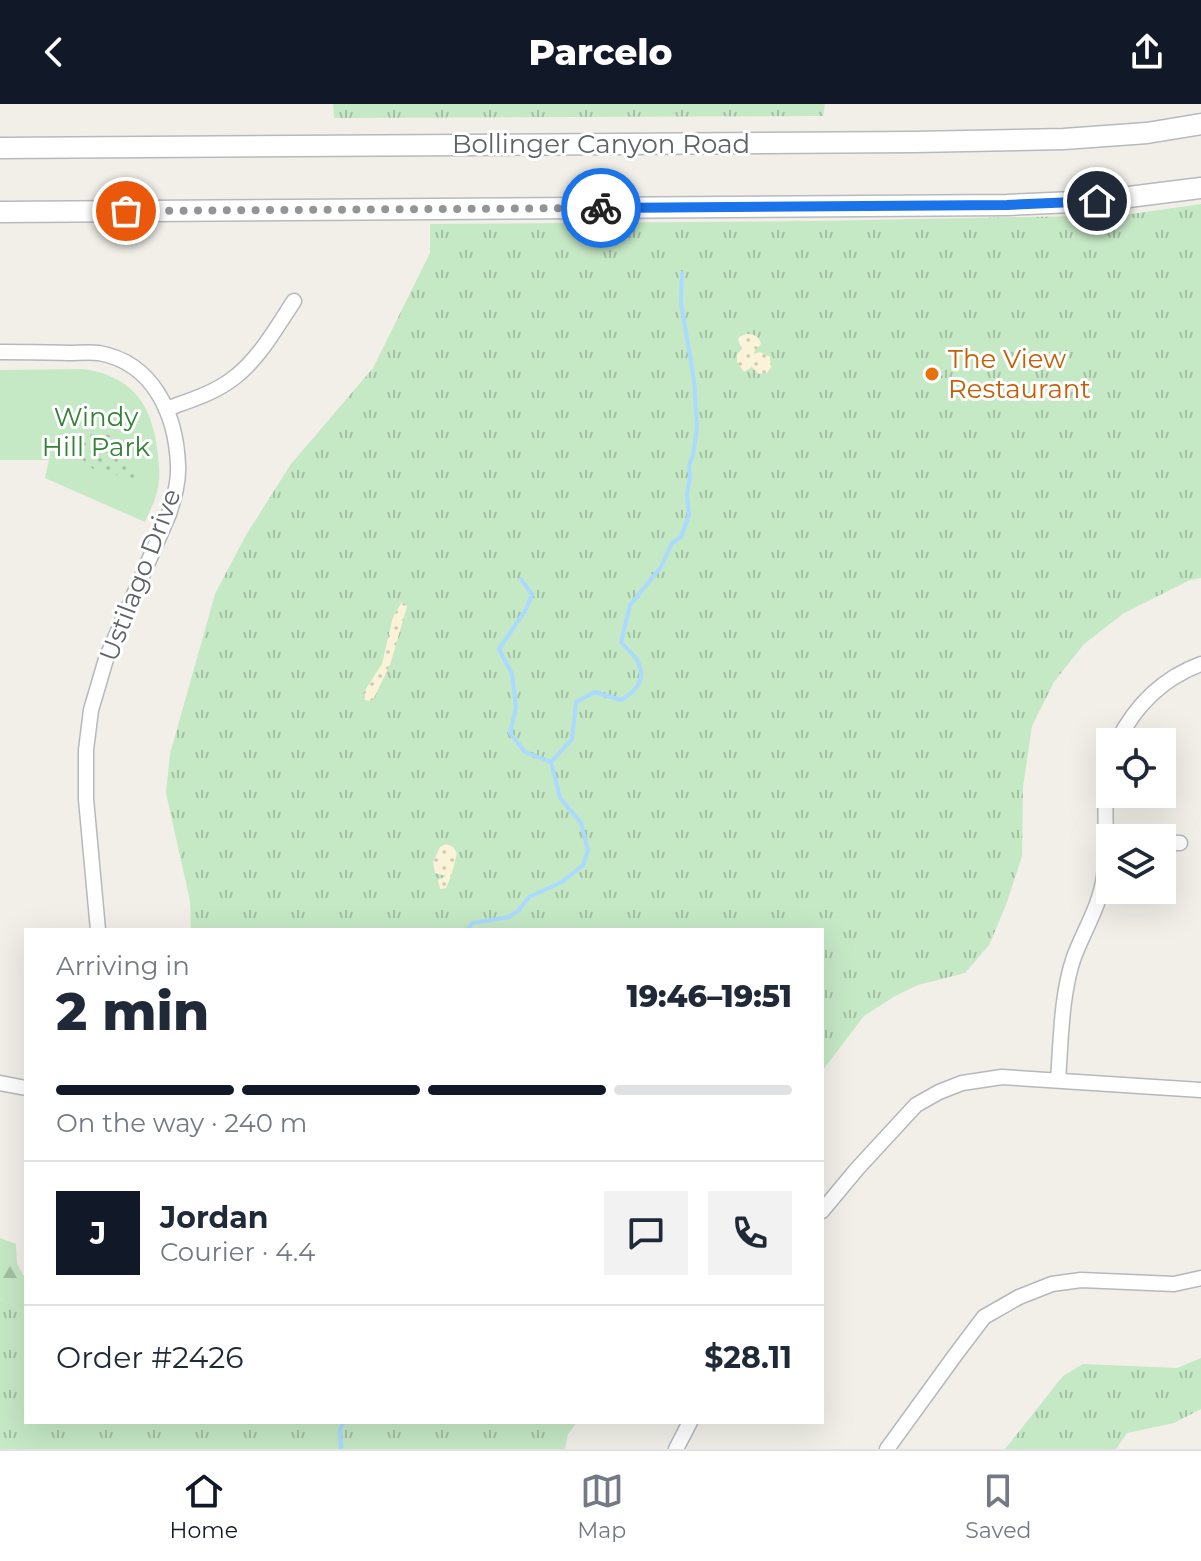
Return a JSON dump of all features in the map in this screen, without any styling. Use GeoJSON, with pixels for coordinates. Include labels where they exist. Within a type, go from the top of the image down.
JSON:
{"type":"FeatureCollection","features":[{"type":"Feature","properties":{"kind":"main road","name":"Bollinger Canyon Road"},"geometry":{"type":"LineString","coordinates":[[0,148],[1064,139],[1133,134],[1201,124]]}},
{"type":"Feature","properties":{"kind":"main road"},"geometry":{"type":"LineString","coordinates":[[0,212],[1007,205],[1097,201],[1201,188]]}},
{"type":"Feature","properties":{"kind":"street"},"geometry":{"type":"LineString","coordinates":[[166,409],[211,392],[232,380],[255,356],[294,301]]}},
{"type":"Feature","properties":{"kind":"street","name":"Ustilago Drive"},"geometry":{"type":"LineString","coordinates":[[0,352],[99,353],[125,361],[140,370],[152,383],[166,409],[174,434],[178,467],[176,491],[106,659],[91,710],[86,750],[86,799],[98,928]]}},
{"type":"Feature","properties":{"kind":"street"},"geometry":{"type":"LineString","coordinates":[[1125,728],[1170,678],[1201,664]]}},
{"type":"Feature","properties":{"kind":"street"},"geometry":{"type":"LineString","coordinates":[[1058,1080],[1069,976],[1073,959],[1098,904]]}},
{"type":"Feature","properties":{"kind":"street"},"geometry":{"type":"LineString","coordinates":[[824,1209],[916,1105],[962,1083],[1002,1077],[1201,1090]]}},
{"type":"Feature","properties":{"kind":"street"},"geometry":{"type":"LineString","coordinates":[[0,1083],[24,1088]]}},
{"type":"Feature","properties":{"kind":"street"},"geometry":{"type":"LineString","coordinates":[[887,1449],[984,1317],[1019,1297],[1052,1284],[1081,1280],[1174,1284],[1201,1278]]}},
{"type":"Feature","properties":{"kind":"street"},"geometry":{"type":"LineString","coordinates":[[676,1449],[689,1424]]}},
{"type":"Feature","properties":{"kind":"green space"},"geometry":{"type":"Polygon","coordinates":[[[333,104],[825,104],[823,116],[334,118],[333,104]]]}},
{"type":"Feature","properties":{"kind":"green space"},"geometry":{"type":"Polygon","coordinates":[[[1201,204],[1201,578],[1190,580],[1124,613],[1084,644],[1054,682],[1032,726],[1023,787],[1022,856],[989,945],[965,973],[918,985],[864,1016],[824,1068],[824,928],[191,928],[190,901],[166,793],[170,754],[215,594],[246,535],[291,464],[373,368],[430,253],[430,224],[1124,215],[1201,204]]]}},
{"type":"Feature","properties":{"kind":"green space","name":"Windy Hill Park"},"geometry":{"type":"Polygon","coordinates":[[[82,369],[113,377],[125,385],[143,404],[150,417],[159,476],[156,496],[145,522],[45,478],[49,460],[0,460],[0,370],[82,369]]]}},
{"type":"Feature","properties":{"kind":"green space"},"geometry":{"type":"Polygon","coordinates":[[[98,432],[118,442],[138,472],[135,483],[110,472],[93,469],[81,458],[77,446],[85,436],[98,432]]]}},
{"type":"Feature","properties":{"kind":"green space"},"geometry":{"type":"Polygon","coordinates":[[[0,1238],[16,1244],[17,1264],[24,1276],[24,1313],[0,1299],[0,1238]]]}},
{"type":"Feature","properties":{"kind":"green space"},"geometry":{"type":"Polygon","coordinates":[[[0,1299],[24,1313],[24,1424],[576,1424],[568,1434],[565,1449],[0,1449],[0,1299]]]}},
{"type":"Feature","properties":{"kind":"green space"},"geometry":{"type":"Polygon","coordinates":[[[1201,1358],[1201,1409],[1174,1423],[1127,1433],[1116,1449],[1005,1449],[1063,1376],[1083,1364],[1177,1368],[1201,1358]]]}},
{"type":"Feature","properties":{"kind":"sand"},"geometry":{"type":"Polygon","coordinates":[[[746,334],[756,336],[760,341],[754,354],[760,352],[770,357],[771,367],[767,373],[759,374],[752,367],[744,372],[737,362],[737,354],[742,349],[738,340],[746,334]]]}},
{"type":"Feature","properties":{"kind":"sand"},"geometry":{"type":"Polygon","coordinates":[[[402,602],[407,605],[390,665],[373,700],[365,700],[364,692],[382,664],[393,617],[402,602]]]}},
{"type":"Feature","properties":{"kind":"sand"},"geometry":{"type":"Polygon","coordinates":[[[446,844],[457,853],[446,888],[440,889],[438,880],[446,876],[435,873],[433,862],[440,847],[446,844]]]}},
{"type":"Feature","properties":{"kind":"waterway"},"geometry":{"type":"LineString","coordinates":[[551,762],[572,739],[576,702],[595,692],[621,700],[638,685],[641,674],[638,662],[621,642],[630,605],[661,567],[672,543],[681,537],[689,515],[689,465],[697,427],[694,380],[681,303],[682,273]]}},
{"type":"Feature","properties":{"kind":"waterway"},"geometry":{"type":"LineString","coordinates":[[521,579],[532,595],[499,649],[512,674],[516,708],[510,733],[525,752],[551,762]]}},
{"type":"Feature","properties":{"kind":"waterway"},"geometry":{"type":"LineString","coordinates":[[469,928],[473,923],[509,917],[529,897],[562,882],[583,865],[588,850],[581,823],[560,798],[551,762]]}},
{"type":"Feature","properties":{"kind":"waterway"},"geometry":{"type":"LineString","coordinates":[[341,1449],[342,1424]]}},
{"type":"Feature","properties":{"kind":"way so far"},"geometry":{"type":"LineString","coordinates":[[126,211],[601,208]]}},
{"type":"Feature","properties":{"kind":"place","name":"The View Restaurant"},"geometry":{"type":"Point","coordinates":[932,374]}},
{"type":"Feature","properties":{"kind":"route"},"geometry":{"type":"LineString","coordinates":[[601,208],[1007,205],[1097,201]]}}]}
